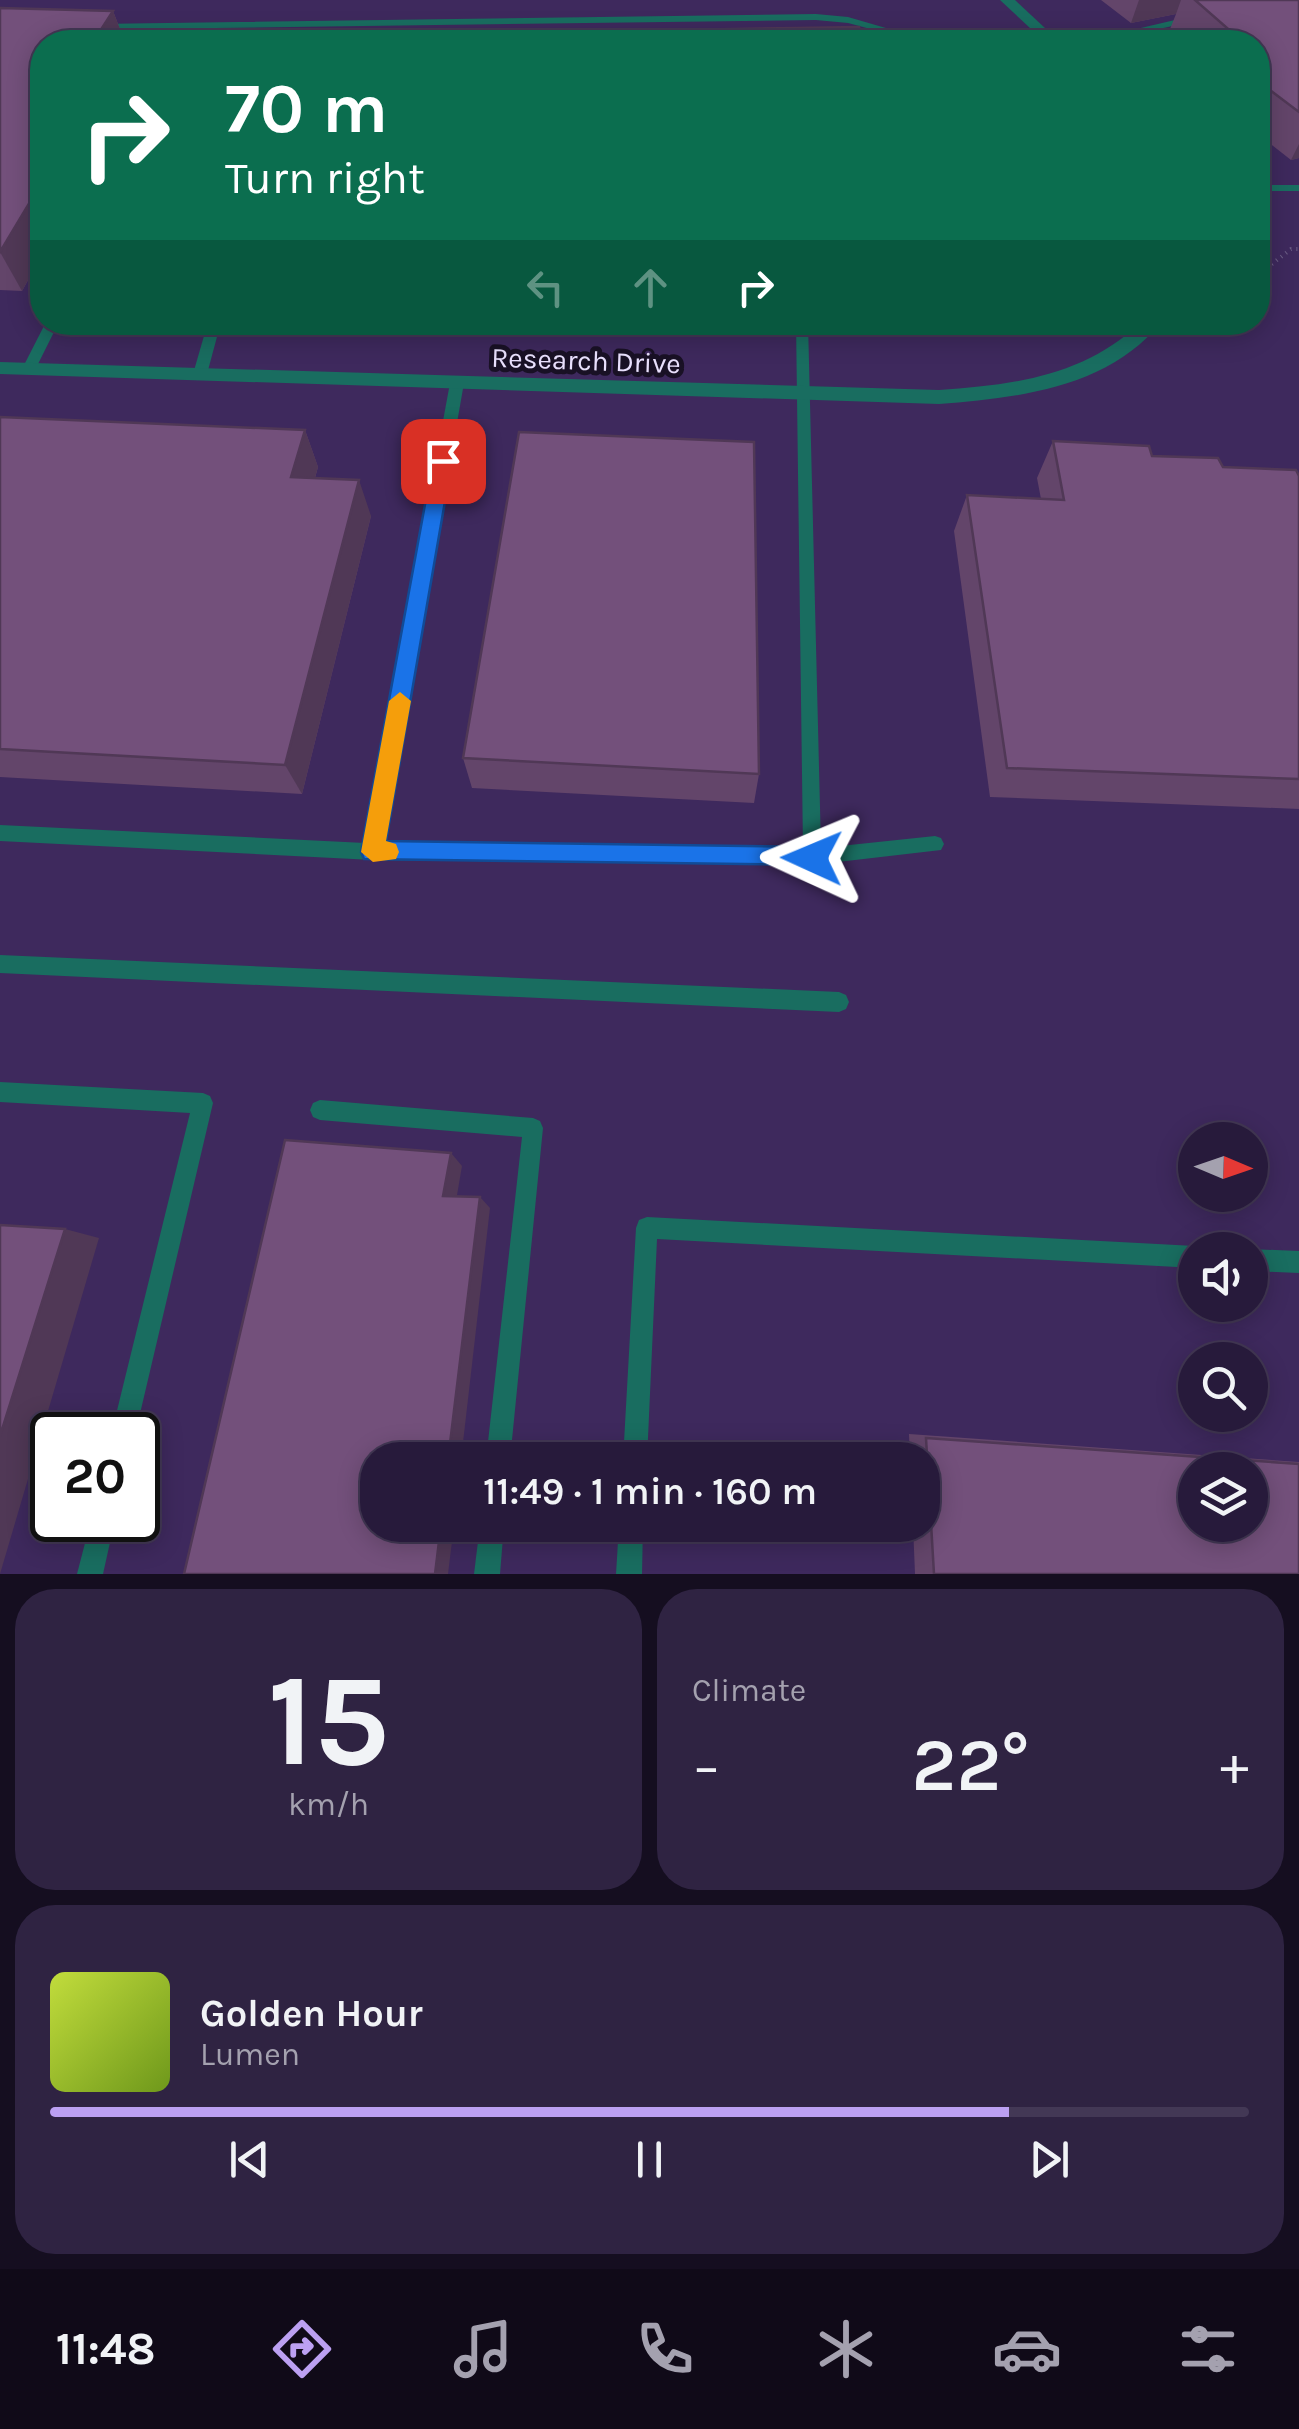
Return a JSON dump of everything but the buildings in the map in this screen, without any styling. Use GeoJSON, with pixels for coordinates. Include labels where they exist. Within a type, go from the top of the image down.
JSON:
{"type":"FeatureCollection","features":[{"type":"Feature","properties":{"kind":"street"},"geometry":{"type":"LineString","coordinates":[[1008,0],[1040,29]]}},
{"type":"Feature","properties":{"kind":"street","name":"Research Drive"},"geometry":{"type":"LineString","coordinates":[[0,368],[939,397],[1015,390],[1097,364],[1138,335]]}},
{"type":"Feature","properties":{"kind":"lane"},"geometry":{"type":"LineString","coordinates":[[88,27],[816,17],[885,30]]}},
{"type":"Feature","properties":{"kind":"lane"},"geometry":{"type":"LineString","coordinates":[[1140,30],[1199,17]]}},
{"type":"Feature","properties":{"kind":"lane"},"geometry":{"type":"LineString","coordinates":[[290,30],[292,22]]}},
{"type":"Feature","properties":{"kind":"lane"},"geometry":{"type":"LineString","coordinates":[[208,30],[211,24]]}},
{"type":"Feature","properties":{"kind":"lane"},"geometry":{"type":"LineString","coordinates":[[1034,30],[1040,29]]}},
{"type":"Feature","properties":{"kind":"lane"},"geometry":{"type":"LineString","coordinates":[[1270,188],[1299,188]]}},
{"type":"Feature","properties":{"kind":"lane"},"geometry":{"type":"LineString","coordinates":[[28,368],[46,335]]}},
{"type":"Feature","properties":{"kind":"lane"},"geometry":{"type":"LineString","coordinates":[[200,374],[210,335]]}},
{"type":"Feature","properties":{"kind":"lane"},"geometry":{"type":"LineString","coordinates":[[802,335],[801,428],[812,858]]}},
{"type":"Feature","properties":{"kind":"lane"},"geometry":{"type":"LineString","coordinates":[[373,852],[457,383]]}},
{"type":"Feature","properties":{"kind":"lane"},"geometry":{"type":"LineString","coordinates":[[0,833],[373,852],[812,858],[935,844]]}},
{"type":"Feature","properties":{"kind":"lane"},"geometry":{"type":"LineString","coordinates":[[0,964],[839,1002]]}},
{"type":"Feature","properties":{"kind":"lane"},"geometry":{"type":"LineString","coordinates":[[0,1092],[203,1103],[129,1412]]}},
{"type":"Feature","properties":{"kind":"lane"},"geometry":{"type":"LineString","coordinates":[[320,1110],[532,1128],[500,1442]]}},
{"type":"Feature","properties":{"kind":"lane"},"geometry":{"type":"LineString","coordinates":[[636,1442],[647,1228],[1178,1256]]}},
{"type":"Feature","properties":{"kind":"lane"},"geometry":{"type":"LineString","coordinates":[[1268,1261],[1299,1262]]}},
{"type":"Feature","properties":{"kind":"lane"},"geometry":{"type":"LineString","coordinates":[[90,1574],[98,1542]]}},
{"type":"Feature","properties":{"kind":"lane"},"geometry":{"type":"LineString","coordinates":[[487,1574],[490,1542]]}},
{"type":"Feature","properties":{"kind":"lane"},"geometry":{"type":"LineString","coordinates":[[628,1574],[630,1542]]}},
{"type":"Feature","properties":{"kind":"path"},"geometry":{"type":"LineString","coordinates":[[1270,266],[1291,249],[1299,249]]}},
{"type":"Feature","properties":{"kind":"shaded area"},"geometry":{"type":"Polygon","coordinates":[[[0,0],[1299,0],[1299,1574],[0,1574],[0,0]]]}},
{"type":"Feature","properties":{"kind":"slow traffic"},"geometry":{"type":"LineString","coordinates":[[387,852],[373,852],[400,701]]}},
{"type":"Feature","properties":{"kind":"route"},"geometry":{"type":"LineString","coordinates":[[443,461],[373,852],[812,858]]}}]}
